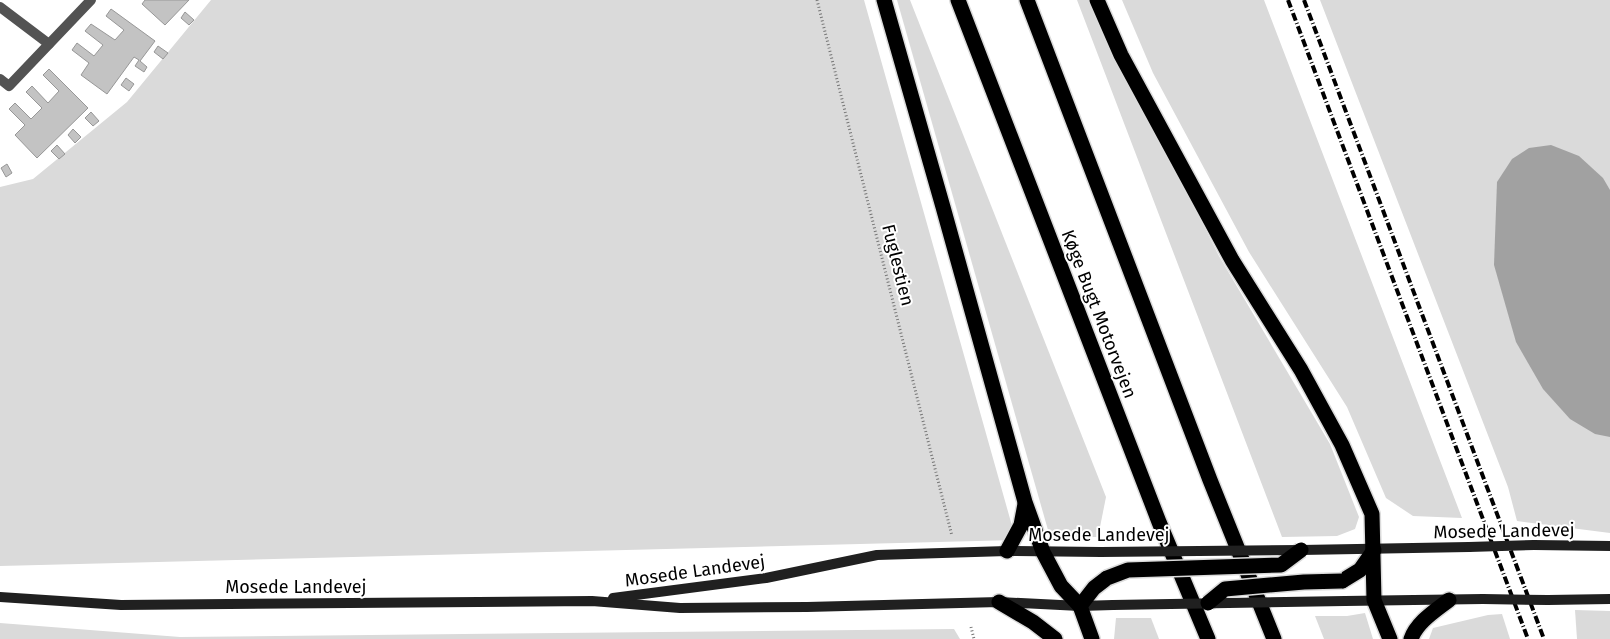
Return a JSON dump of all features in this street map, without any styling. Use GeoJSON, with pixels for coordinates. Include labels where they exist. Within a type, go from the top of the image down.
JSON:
{"type":"FeatureCollection","features":[{"type":"Feature","properties":{"kind":"highway"},"geometry":{"type":"LineString","coordinates":[[884,0],[1025,502],[1043,552],[1061,586],[1080,606],[1092,639]]}},
{"type":"Feature","properties":{"kind":"highway","name":"Køge Bugt Motorvejen"},"geometry":{"type":"LineString","coordinates":[[958,0],[1159,522],[1208,639]]}},
{"type":"Feature","properties":{"kind":"highway"},"geometry":{"type":"LineString","coordinates":[[1027,0],[1206,470],[1274,639]]}},
{"type":"Feature","properties":{"kind":"highway"},"geometry":{"type":"LineString","coordinates":[[1097,0],[1121,55],[1232,260],[1301,370],[1342,445],[1372,514],[1374,600],[1390,639]]}},
{"type":"Feature","properties":{"kind":"highway"},"geometry":{"type":"LineString","coordinates":[[1007,551],[1021,525],[1025,502]]}},
{"type":"Feature","properties":{"kind":"highway"},"geometry":{"type":"LineString","coordinates":[[1080,606],[1094,588],[1107,578],[1128,570],[1281,565],[1301,550]]}},
{"type":"Feature","properties":{"kind":"highway"},"geometry":{"type":"LineString","coordinates":[[1208,603],[1226,589],[1304,582],[1342,581],[1360,570],[1374,550]]}},
{"type":"Feature","properties":{"kind":"highway"},"geometry":{"type":"LineString","coordinates":[[1411,639],[1414,632],[1425,619],[1449,600]]}},
{"type":"Feature","properties":{"kind":"highway"},"geometry":{"type":"LineString","coordinates":[[999,602],[1033,622],[1055,639]]}},
{"type":"Feature","properties":{"kind":"main road","name":"Mosede Landevej"},"geometry":{"type":"LineString","coordinates":[[592,601],[766,578],[877,555],[1007,551],[1374,550],[1534,545],[1610,546]]}},
{"type":"Feature","properties":{"kind":"main road","name":"Mosede Landevej"},"geometry":{"type":"LineString","coordinates":[[0,597],[122,605],[592,601],[680,608],[999,602],[1080,606],[1374,600],[1610,599]]}},
{"type":"Feature","properties":{"kind":"street"},"geometry":{"type":"LineString","coordinates":[[0,79],[9,86],[91,0]]}},
{"type":"Feature","properties":{"kind":"street"},"geometry":{"type":"LineString","coordinates":[[0,7],[49,44]]}},
{"type":"Feature","properties":{"kind":"path","name":"Fuglestien"},"geometry":{"type":"LineString","coordinates":[[817,0],[952,536]]}},
{"type":"Feature","properties":{"kind":"path"},"geometry":{"type":"LineString","coordinates":[[971,627],[974,639]]}},
{"type":"Feature","properties":{"kind":"shaded area"},"geometry":{"type":"Polygon","coordinates":[[[211,0],[864,0],[1016,540],[0,566],[0,187],[33,179],[127,102],[211,0]]]}},
{"type":"Feature","properties":{"kind":"shaded area"},"geometry":{"type":"Polygon","coordinates":[[[897,0],[910,0],[1106,497],[1098,537],[1050,537],[897,0]]]}},
{"type":"Feature","properties":{"kind":"shaded area"},"geometry":{"type":"Polygon","coordinates":[[[1077,0],[1090,0],[1219,256],[1330,444],[1359,517],[1355,529],[1337,536],[1282,537],[1077,0]]]}},
{"type":"Feature","properties":{"kind":"shaded area"},"geometry":{"type":"Polygon","coordinates":[[[1122,0],[1264,0],[1462,518],[1413,516],[1386,498],[1347,407],[1249,252],[1153,73],[1122,0]]]}},
{"type":"Feature","properties":{"kind":"shaded area"},"geometry":{"type":"Polygon","coordinates":[[[1320,0],[1610,0],[1610,533],[1517,521],[1508,487],[1320,0]]]}},
{"type":"Feature","properties":{"kind":"shaded area"},"geometry":{"type":"Polygon","coordinates":[[[1551,145],[1579,156],[1603,178],[1610,190],[1610,437],[1595,434],[1570,419],[1543,389],[1516,342],[1494,265],[1497,182],[1512,159],[1529,148],[1551,145]]]}},
{"type":"Feature","properties":{"kind":"shaded area"},"geometry":{"type":"Polygon","coordinates":[[[1575,610],[1610,611],[1610,639],[1577,639],[1575,610]]]}},
{"type":"Feature","properties":{"kind":"shaded area"},"geometry":{"type":"Polygon","coordinates":[[[1365,613],[1373,639],[1324,639],[1315,616],[1347,616],[1365,613]]]}},
{"type":"Feature","properties":{"kind":"shaded area"},"geometry":{"type":"Polygon","coordinates":[[[1502,614],[1510,639],[1429,639],[1433,628],[1488,615],[1502,614]]]}},
{"type":"Feature","properties":{"kind":"shaded area"},"geometry":{"type":"Polygon","coordinates":[[[1116,618],[1151,618],[1159,639],[1114,639],[1116,618]]]}},
{"type":"Feature","properties":{"kind":"shaded area"},"geometry":{"type":"Polygon","coordinates":[[[0,623],[180,637],[954,629],[960,639],[0,639],[0,623]]]}},
{"type":"Feature","properties":{"kind":"building"},"geometry":{"type":"Polygon","coordinates":[[[145,0],[189,0],[165,25],[142,4],[145,0]]]}},
{"type":"Feature","properties":{"kind":"building"},"geometry":{"type":"Polygon","coordinates":[[[111,9],[155,41],[140,61],[147,67],[144,72],[135,66],[139,60],[134,57],[107,94],[81,75],[89,63],[72,50],[77,43],[94,56],[103,45],[85,31],[91,24],[115,40],[124,30],[106,16],[111,9]]]}},
{"type":"Feature","properties":{"kind":"building"},"geometry":{"type":"Polygon","coordinates":[[[185,12],[194,20],[189,25],[181,18],[185,12]]]}},
{"type":"Feature","properties":{"kind":"building"},"geometry":{"type":"Polygon","coordinates":[[[158,46],[168,53],[163,59],[154,52],[158,46]]]}},
{"type":"Feature","properties":{"kind":"building"},"geometry":{"type":"Polygon","coordinates":[[[49,69],[88,108],[37,158],[15,135],[25,125],[9,109],[15,103],[31,119],[42,108],[26,92],[32,86],[48,103],[59,91],[43,75],[49,69]]]}},
{"type":"Feature","properties":{"kind":"building"},"geometry":{"type":"Polygon","coordinates":[[[126,78],[134,84],[129,91],[121,85],[126,78]]]}},
{"type":"Feature","properties":{"kind":"building"},"geometry":{"type":"Polygon","coordinates":[[[91,112],[99,121],[93,126],[85,118],[91,112]]]}},
{"type":"Feature","properties":{"kind":"building"},"geometry":{"type":"Polygon","coordinates":[[[73,129],[81,137],[75,143],[68,135],[73,129]]]}},
{"type":"Feature","properties":{"kind":"building"},"geometry":{"type":"Polygon","coordinates":[[[57,145],[65,154],[59,159],[51,151],[57,145]]]}},
{"type":"Feature","properties":{"kind":"building"},"geometry":{"type":"Polygon","coordinates":[[[7,164],[12,173],[6,177],[1,168],[7,164]]]}},
{"type":"Feature","properties":{"kind":"railway"},"geometry":{"type":"LineString","coordinates":[[1288,0],[1528,639]]}},
{"type":"Feature","properties":{"kind":"railway"},"geometry":{"type":"LineString","coordinates":[[1304,0],[1544,639]]}}]}
